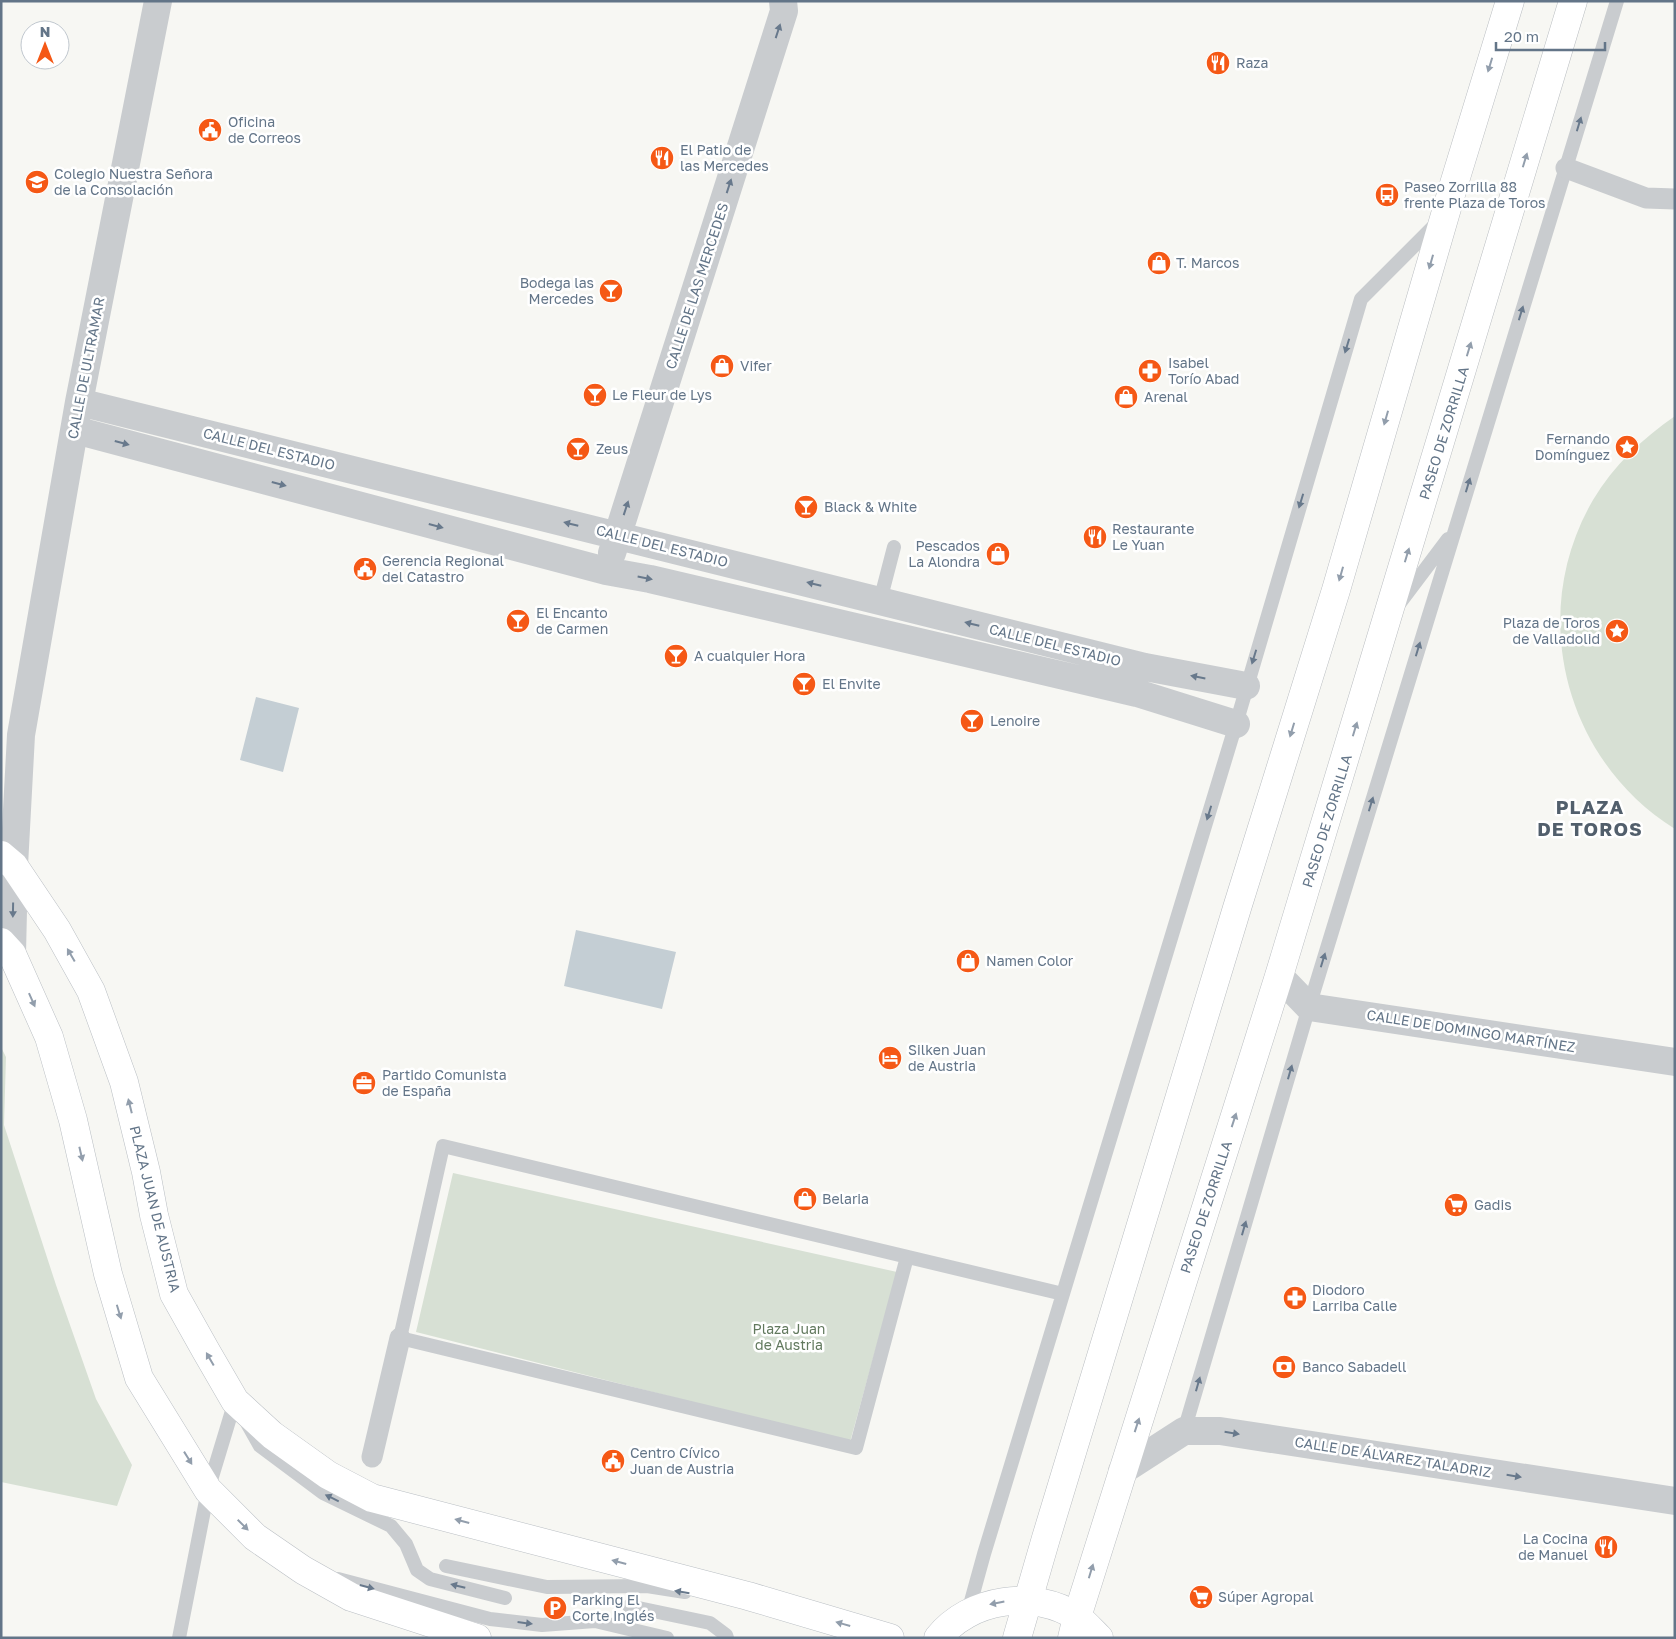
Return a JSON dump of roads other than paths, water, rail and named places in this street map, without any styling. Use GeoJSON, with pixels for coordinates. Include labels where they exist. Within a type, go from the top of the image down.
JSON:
{"type":"FeatureCollection","features":[{"type":"Feature","properties":{"kind":"main road"},"geometry":{"type":"LineString","coordinates":[[1017,1638],[1234,918],[1336,590],[1445,215],[1510,1]]}},
{"type":"Feature","properties":{"kind":"main road","name":"PASEO DE ZORRILLA"},"geometry":{"type":"LineString","coordinates":[[1074,1628],[1122,1471],[1280,976],[1573,1]]}},
{"type":"Feature","properties":{"kind":"main road","name":"PLAZA JUAN DE AUSTRIA"},"geometry":{"type":"LineString","coordinates":[[8,861],[57,930],[92,991],[124,1082],[174,1294],[234,1401],[272,1435],[328,1475],[372,1498],[748,1596],[890,1638]]}},
{"type":"Feature","properties":{"kind":"main road"},"geometry":{"type":"LineString","coordinates":[[7,948],[49,1037],[73,1120],[108,1274],[139,1378],[208,1490],[255,1537],[303,1570],[351,1597],[477,1638]]}},
{"type":"Feature","properties":{"kind":"main road"},"geometry":{"type":"LineString","coordinates":[[938,1638],[945,1628],[968,1612],[997,1602],[1028,1600],[1053,1606],[1074,1628],[1099,1638]]}},
{"type":"Feature","properties":{"kind":"street","name":"CALLE DE ULTRAMAR"},"geometry":{"type":"LineString","coordinates":[[8,861],[21,735],[79,402],[158,1]]}},
{"type":"Feature","properties":{"kind":"street","name":"CALLE DE LAS MERCEDES"},"geometry":{"type":"LineString","coordinates":[[606,571],[784,11],[783,1]]}},
{"type":"Feature","properties":{"kind":"street"},"geometry":{"type":"LineString","coordinates":[[1566,168],[1646,198],[1675,199]]}},
{"type":"Feature","properties":{"kind":"street","name":"CALLE DEL ESTADIO"},"geometry":{"type":"LineString","coordinates":[[79,402],[1145,667],[1246,686]]}},
{"type":"Feature","properties":{"kind":"street","name":"CALLE DEL ESTADIO"},"geometry":{"type":"LineString","coordinates":[[75,430],[606,571],[650,579],[1137,693],[1236,724]]}},
{"type":"Feature","properties":{"kind":"street","name":"CALLE DE ULTRAMAR"},"geometry":{"type":"LineString","coordinates":[[1,767],[21,735]]}},
{"type":"Feature","properties":{"kind":"street"},"geometry":{"type":"LineString","coordinates":[[7,948],[8,861]]}},
{"type":"Feature","properties":{"kind":"street"},"geometry":{"type":"LineString","coordinates":[[1280,976],[1309,1007]]}},
{"type":"Feature","properties":{"kind":"street","name":"CALLE DE DOMINGO MARTÍNEZ"},"geometry":{"type":"LineString","coordinates":[[1309,1007],[1675,1062]]}},
{"type":"Feature","properties":{"kind":"street"},"geometry":{"type":"LineString","coordinates":[[372,1457],[400,1338]]}},
{"type":"Feature","properties":{"kind":"street"},"geometry":{"type":"LineString","coordinates":[[1122,1471],[1184,1431]]}},
{"type":"Feature","properties":{"kind":"street","name":"CALLE DE ÁLVAREZ TALADRIZ"},"geometry":{"type":"LineString","coordinates":[[1184,1431],[1220,1431],[1675,1500]]}},
{"type":"Feature","properties":{"kind":"lane"},"geometry":{"type":"LineString","coordinates":[[1184,1431],[1309,1007],[1618,1]]}},
{"type":"Feature","properties":{"kind":"lane"},"geometry":{"type":"LineString","coordinates":[[968,1612],[1236,724],[1361,299],[1445,215]]}},
{"type":"Feature","properties":{"kind":"lane"},"geometry":{"type":"LineString","coordinates":[[1388,618],[1454,532]]}},
{"type":"Feature","properties":{"kind":"lane"},"geometry":{"type":"LineString","coordinates":[[880,601],[894,548]]}},
{"type":"Feature","properties":{"kind":"lane"},"geometry":{"type":"LineString","coordinates":[[907,1258],[856,1448],[400,1338],[443,1146],[1063,1294]]}},
{"type":"Feature","properties":{"kind":"lane"},"geometry":{"type":"LineString","coordinates":[[180,1638],[208,1490],[234,1401]]}},
{"type":"Feature","properties":{"kind":"lane"},"geometry":{"type":"LineString","coordinates":[[234,1401],[260,1446],[322,1493],[391,1526],[406,1544],[417,1570],[430,1579],[505,1598]]}},
{"type":"Feature","properties":{"kind":"lane"},"geometry":{"type":"LineString","coordinates":[[446,1566],[547,1587],[647,1586],[696,1594],[748,1596]]}},
{"type":"Feature","properties":{"kind":"lane"},"geometry":{"type":"LineString","coordinates":[[303,1570],[490,1619],[542,1625],[595,1622],[667,1638]]}},
{"type":"Feature","properties":{"kind":"lane"},"geometry":{"type":"LineString","coordinates":[[630,1606],[710,1623],[726,1635],[727,1638]]}},
{"type":"Feature","properties":{"kind":"place","name":"Raza"},"geometry":{"type":"Point","coordinates":[1218,63]}},
{"type":"Feature","properties":{"kind":"place","name":"Oficina de Correos"},"geometry":{"type":"Point","coordinates":[210,130]}},
{"type":"Feature","properties":{"kind":"place","name":"El Patio de las Mercedes"},"geometry":{"type":"Point","coordinates":[662,158]}},
{"type":"Feature","properties":{"kind":"place","name":"Colegio Nuestra Señora de la Consolación"},"geometry":{"type":"Point","coordinates":[37,182]}},
{"type":"Feature","properties":{"kind":"place","name":"Paseo Zorrilla 88 frente Plaza de Toros"},"geometry":{"type":"Point","coordinates":[1387,195]}},
{"type":"Feature","properties":{"kind":"place","name":"T. Marcos"},"geometry":{"type":"Point","coordinates":[1159,263]}},
{"type":"Feature","properties":{"kind":"place","name":"Bodega las Mercedes"},"geometry":{"type":"Point","coordinates":[611,291]}},
{"type":"Feature","properties":{"kind":"place","name":"Vifer"},"geometry":{"type":"Point","coordinates":[722,366]}},
{"type":"Feature","properties":{"kind":"place","name":"Isabel Torío Abad"},"geometry":{"type":"Point","coordinates":[1150,371]}},
{"type":"Feature","properties":{"kind":"place","name":"Le Fleur de Lys"},"geometry":{"type":"Point","coordinates":[595,395]}},
{"type":"Feature","properties":{"kind":"place","name":"Arenal"},"geometry":{"type":"Point","coordinates":[1126,397]}},
{"type":"Feature","properties":{"kind":"place","name":"Fernando Domínguez"},"geometry":{"type":"Point","coordinates":[1627,447]}},
{"type":"Feature","properties":{"kind":"place","name":"Zeus"},"geometry":{"type":"Point","coordinates":[578,449]}},
{"type":"Feature","properties":{"kind":"place","name":"Black & White"},"geometry":{"type":"Point","coordinates":[806,507]}},
{"type":"Feature","properties":{"kind":"place","name":"Restaurante Le Yuan"},"geometry":{"type":"Point","coordinates":[1095,537]}},
{"type":"Feature","properties":{"kind":"place","name":"Pescados La Alondra"},"geometry":{"type":"Point","coordinates":[998,554]}},
{"type":"Feature","properties":{"kind":"place","name":"Gerencia Regional del Catastro"},"geometry":{"type":"Point","coordinates":[365,569]}},
{"type":"Feature","properties":{"kind":"place","name":"El Encanto de Carmen"},"geometry":{"type":"Point","coordinates":[518,621]}},
{"type":"Feature","properties":{"kind":"place","name":"Plaza de Toros de Valladolid"},"geometry":{"type":"Point","coordinates":[1617,631]}},
{"type":"Feature","properties":{"kind":"place","name":"A cualquier Hora"},"geometry":{"type":"Point","coordinates":[676,656]}},
{"type":"Feature","properties":{"kind":"place","name":"El Envite"},"geometry":{"type":"Point","coordinates":[804,684]}},
{"type":"Feature","properties":{"kind":"place","name":"Lenoire"},"geometry":{"type":"Point","coordinates":[972,721]}},
{"type":"Feature","properties":{"kind":"place","name":"Namen Color"},"geometry":{"type":"Point","coordinates":[968,961]}},
{"type":"Feature","properties":{"kind":"place","name":"Silken Juan de Austria"},"geometry":{"type":"Point","coordinates":[890,1058]}},
{"type":"Feature","properties":{"kind":"place","name":"Partido Comunista de España"},"geometry":{"type":"Point","coordinates":[364,1083]}},
{"type":"Feature","properties":{"kind":"place","name":"Belaria"},"geometry":{"type":"Point","coordinates":[805,1199]}},
{"type":"Feature","properties":{"kind":"place","name":"Gadis"},"geometry":{"type":"Point","coordinates":[1456,1205]}},
{"type":"Feature","properties":{"kind":"place","name":"Diodoro Larriba Calle"},"geometry":{"type":"Point","coordinates":[1295,1298]}},
{"type":"Feature","properties":{"kind":"place","name":"Banco Sabadell"},"geometry":{"type":"Point","coordinates":[1284,1367]}},
{"type":"Feature","properties":{"kind":"place","name":"Centro Cívico Juan de Austria"},"geometry":{"type":"Point","coordinates":[613,1461]}},
{"type":"Feature","properties":{"kind":"place","name":"La Cocina de Manuel"},"geometry":{"type":"Point","coordinates":[1606,1547]}},
{"type":"Feature","properties":{"kind":"place","name":"Súper Agropal"},"geometry":{"type":"Point","coordinates":[1201,1597]}},
{"type":"Feature","properties":{"kind":"place","name":"Parking El Corte Inglés"},"geometry":{"type":"Point","coordinates":[555,1608]}},
{"type":"Feature","properties":{"kind":"district","name":"PLAZA DE TOROS"},"geometry":{"type":"Point","coordinates":[1590,818]}},
{"type":"Feature","properties":{"kind":"park label","name":"Plaza Juan de Austria"},"geometry":{"type":"Point","coordinates":[789,1338]}}]}
